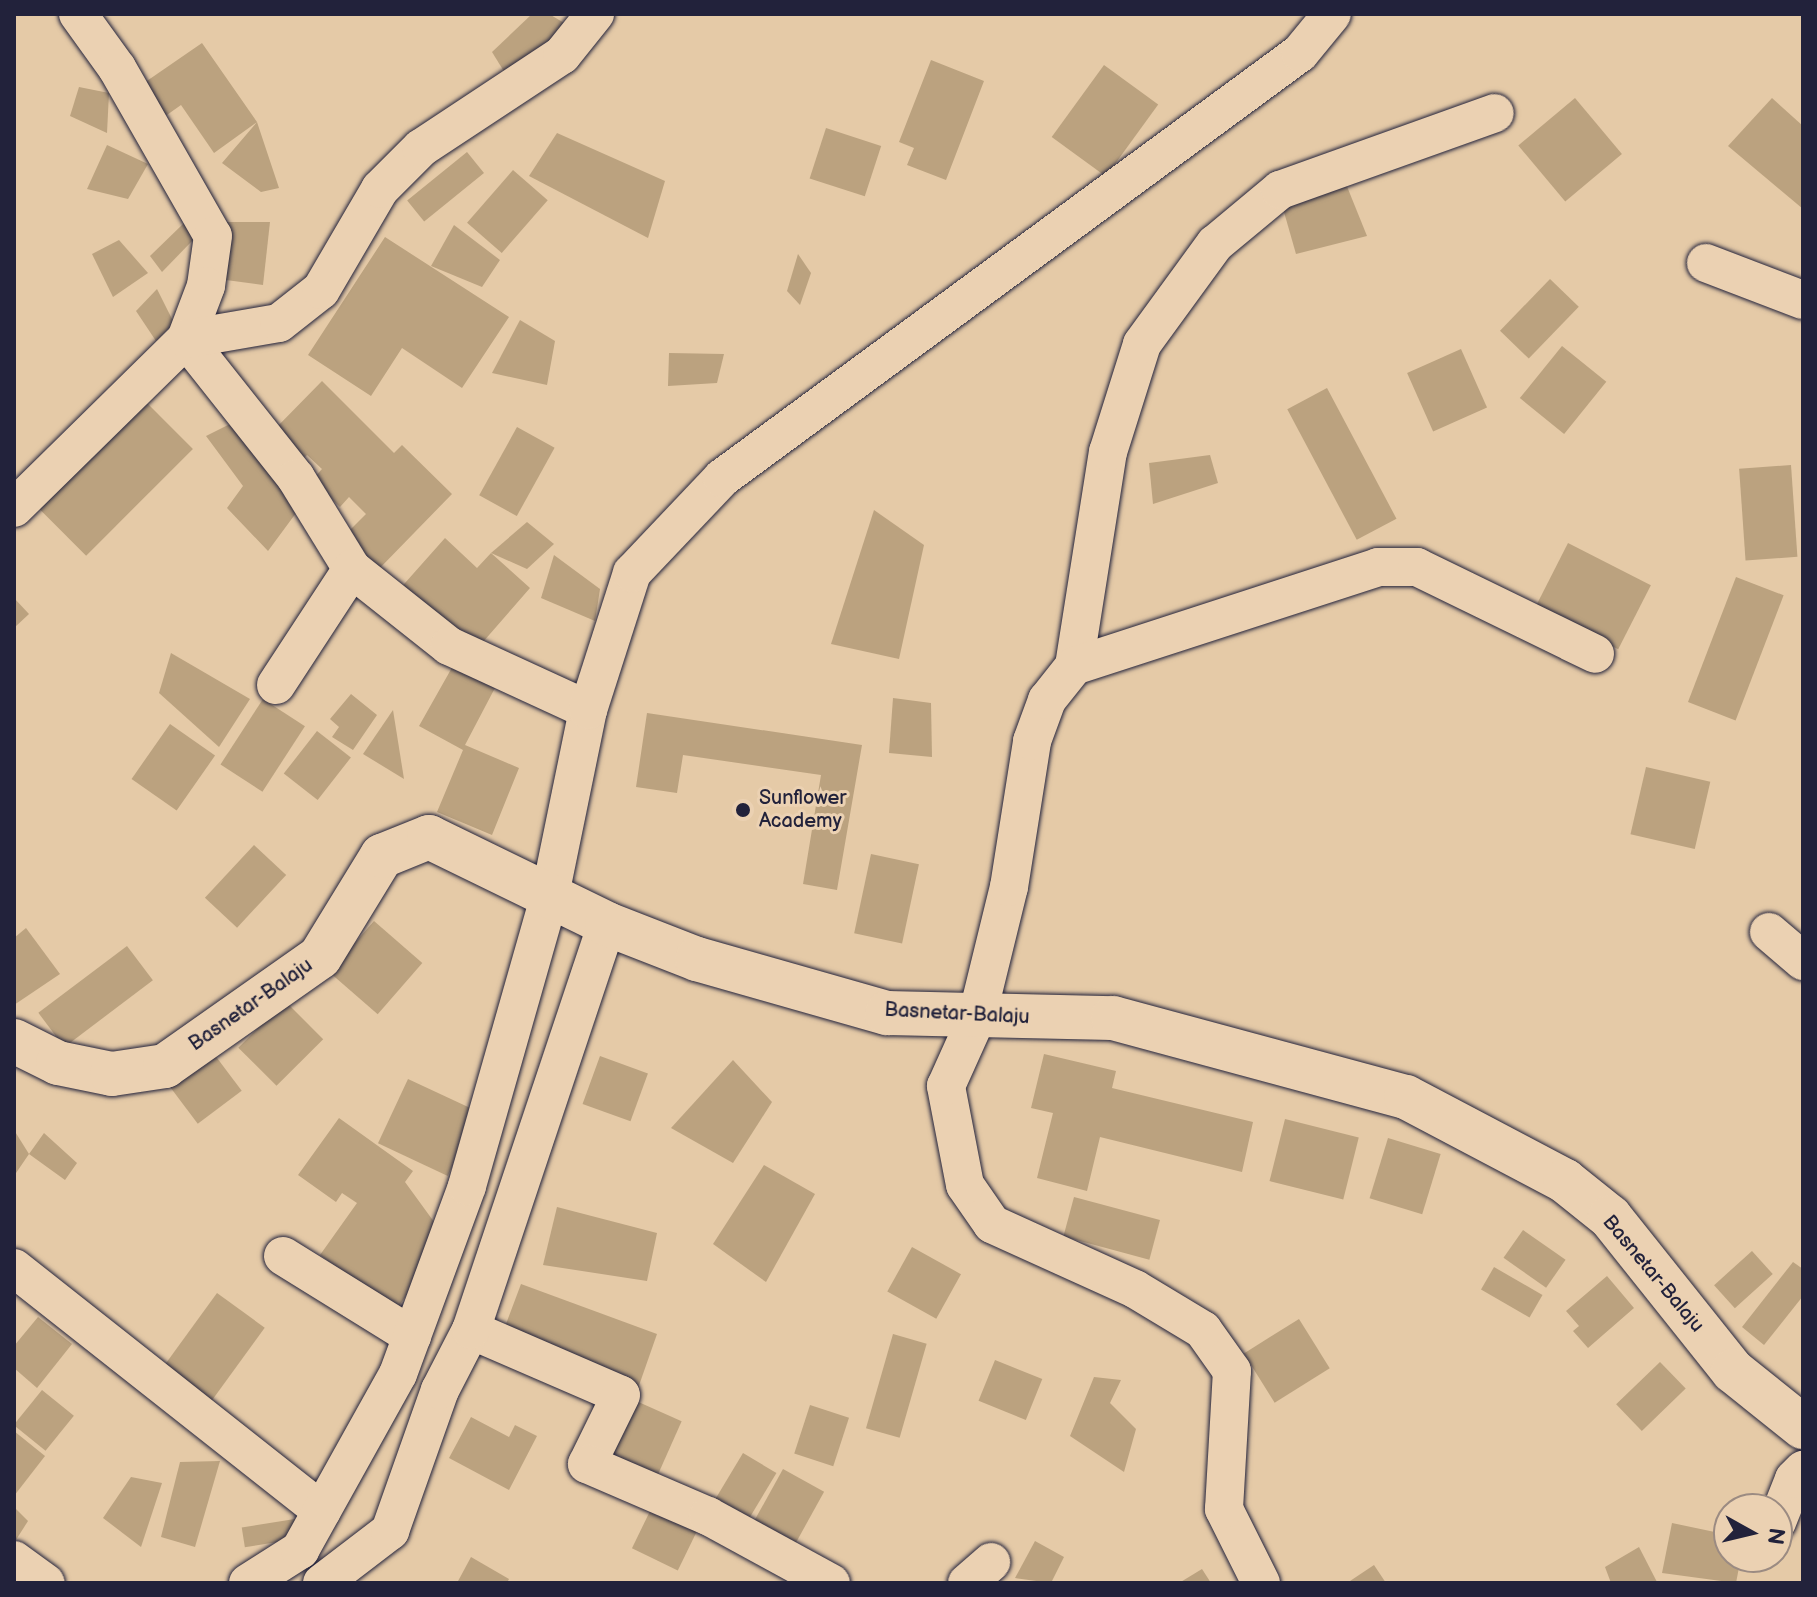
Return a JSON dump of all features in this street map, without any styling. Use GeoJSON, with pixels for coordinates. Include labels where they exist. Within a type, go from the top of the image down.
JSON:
{"type":"FeatureCollection","features":[{"type":"Feature","properties":{"kind":"street"},"geometry":{"type":"LineString","coordinates":[[15,507],[186,339],[206,286],[213,236],[117,68],[78,14]]}},
{"type":"Feature","properties":{"kind":"street"},"geometry":{"type":"LineString","coordinates":[[186,339],[279,323],[321,290],[380,189],[421,148],[562,55],[595,14]]}},
{"type":"Feature","properties":{"kind":"street"},"geometry":{"type":"LineString","coordinates":[[248,1583],[300,1550],[398,1374],[467,1186],[550,895],[588,710],[632,573],[722,478],[1300,53],[1332,14]]}},
{"type":"Feature","properties":{"kind":"street"},"geometry":{"type":"LineString","coordinates":[[1261,1583],[1224,1509],[1232,1371],[1203,1330],[1135,1289],[992,1224],[965,1185],[946,1086],[977,1017],[1009,887],[1032,741],[1047,700],[1074,666],[1108,452],[1142,344],[1215,244],[1280,190],[1495,113]]}},
{"type":"Feature","properties":{"kind":"street"},"geometry":{"type":"LineString","coordinates":[[1706,263],[1803,300]]}},
{"type":"Feature","properties":{"kind":"street"},"geometry":{"type":"LineString","coordinates":[[186,339],[296,478],[352,569],[449,646],[588,710]]}},
{"type":"Feature","properties":{"kind":"street"},"geometry":{"type":"LineString","coordinates":[[1074,666],[1378,567],[1417,567],[1595,654]]}},
{"type":"Feature","properties":{"kind":"street"},"geometry":{"type":"LineString","coordinates":[[276,685],[352,569]]}},
{"type":"Feature","properties":{"kind":"street","name":"Basnetar-Balaju"},"geometry":{"type":"LineString","coordinates":[[14,1041],[58,1063],[112,1074],[165,1066],[320,957],[382,856],[429,837],[607,924],[697,959],[887,1013],[1113,1018],[1406,1097],[1492,1139],[1565,1181],[1610,1217],[1733,1371],[1803,1427]]}},
{"type":"Feature","properties":{"kind":"street"},"geometry":{"type":"LineString","coordinates":[[322,1583],[390,1531],[440,1390],[471,1330],[607,924]]}},
{"type":"Feature","properties":{"kind":"street"},"geometry":{"type":"LineString","coordinates":[[1769,932],[1803,961]]}},
{"type":"Feature","properties":{"kind":"street"},"geometry":{"type":"LineString","coordinates":[[283,1256],[412,1336]]}},
{"type":"Feature","properties":{"kind":"street"},"geometry":{"type":"LineString","coordinates":[[14,1268],[322,1511]]}},
{"type":"Feature","properties":{"kind":"street"},"geometry":{"type":"LineString","coordinates":[[471,1330],[621,1395],[587,1464],[708,1516],[831,1583]]}},
{"type":"Feature","properties":{"kind":"street"},"geometry":{"type":"LineString","coordinates":[[398,1374],[440,1390]]}},
{"type":"Feature","properties":{"kind":"street"},"geometry":{"type":"LineString","coordinates":[[1788,1493],[1794,1479],[1803,1470]]}},
{"type":"Feature","properties":{"kind":"street"},"geometry":{"type":"LineString","coordinates":[[14,1560],[46,1583]]}},
{"type":"Feature","properties":{"kind":"building"},"geometry":{"type":"Polygon","coordinates":[[[532,14],[549,14],[576,30],[513,86],[492,52],[532,14]]]}},
{"type":"Feature","properties":{"kind":"building"},"geometry":{"type":"Polygon","coordinates":[[[202,43],[257,122],[214,153],[181,105],[164,117],[141,85],[202,43]]]}},
{"type":"Feature","properties":{"kind":"building"},"geometry":{"type":"Polygon","coordinates":[[[931,60],[984,81],[946,180],[907,165],[914,148],[899,142],[931,60]]]}},
{"type":"Feature","properties":{"kind":"building"},"geometry":{"type":"Polygon","coordinates":[[[1104,65],[1158,104],[1106,176],[1052,137],[1104,65]]]}},
{"type":"Feature","properties":{"kind":"building"},"geometry":{"type":"Polygon","coordinates":[[[79,87],[109,93],[107,133],[70,116],[79,87]]]}},
{"type":"Feature","properties":{"kind":"building"},"geometry":{"type":"Polygon","coordinates":[[[1575,98],[1622,154],[1565,201],[1518,146],[1575,98]]]}},
{"type":"Feature","properties":{"kind":"building"},"geometry":{"type":"Polygon","coordinates":[[[1772,98],[1803,126],[1803,209],[1728,146],[1772,98]]]}},
{"type":"Feature","properties":{"kind":"building"},"geometry":{"type":"Polygon","coordinates":[[[257,122],[279,188],[261,192],[222,163],[257,122]]]}},
{"type":"Feature","properties":{"kind":"building"},"geometry":{"type":"Polygon","coordinates":[[[826,128],[881,146],[865,196],[810,178],[826,128]]]}},
{"type":"Feature","properties":{"kind":"building"},"geometry":{"type":"Polygon","coordinates":[[[557,133],[665,181],[648,238],[529,176],[557,133]]]}},
{"type":"Feature","properties":{"kind":"building"},"geometry":{"type":"Polygon","coordinates":[[[107,145],[148,164],[128,199],[87,189],[107,145]]]}},
{"type":"Feature","properties":{"kind":"building"},"geometry":{"type":"Polygon","coordinates":[[[467,152],[484,173],[424,221],[407,200],[467,152]]]}},
{"type":"Feature","properties":{"kind":"building"},"geometry":{"type":"Polygon","coordinates":[[[513,170],[548,200],[502,253],[467,223],[513,170]]]}},
{"type":"Feature","properties":{"kind":"building"},"geometry":{"type":"Polygon","coordinates":[[[1346,184],[1367,236],[1296,254],[1282,205],[1346,184]]]}},
{"type":"Feature","properties":{"kind":"building"},"geometry":{"type":"Polygon","coordinates":[[[225,222],[270,222],[263,285],[226,280],[225,222]]]}},
{"type":"Feature","properties":{"kind":"building"},"geometry":{"type":"Polygon","coordinates":[[[184,223],[193,240],[162,272],[150,256],[184,223]]]}},
{"type":"Feature","properties":{"kind":"building"},"geometry":{"type":"Polygon","coordinates":[[[454,225],[500,260],[482,287],[431,266],[454,225]]]}},
{"type":"Feature","properties":{"kind":"building"},"geometry":{"type":"Polygon","coordinates":[[[385,237],[509,317],[462,388],[402,348],[371,396],[308,355],[385,237]]]}},
{"type":"Feature","properties":{"kind":"building"},"geometry":{"type":"Polygon","coordinates":[[[119,240],[148,273],[113,297],[92,254],[119,240]]]}},
{"type":"Feature","properties":{"kind":"building"},"geometry":{"type":"Polygon","coordinates":[[[798,254],[811,273],[800,305],[787,291],[798,254]]]}},
{"type":"Feature","properties":{"kind":"building"},"geometry":{"type":"Polygon","coordinates":[[[1550,279],[1579,307],[1529,359],[1500,331],[1550,279]]]}},
{"type":"Feature","properties":{"kind":"building"},"geometry":{"type":"Polygon","coordinates":[[[157,289],[174,323],[156,341],[136,311],[157,289]]]}},
{"type":"Feature","properties":{"kind":"building"},"geometry":{"type":"Polygon","coordinates":[[[520,320],[555,341],[547,385],[492,373],[520,320]]]}},
{"type":"Feature","properties":{"kind":"building"},"geometry":{"type":"Polygon","coordinates":[[[1562,346],[1606,382],[1564,434],[1520,398],[1562,346]]]}},
{"type":"Feature","properties":{"kind":"building"},"geometry":{"type":"Polygon","coordinates":[[[1461,349],[1487,407],[1433,431],[1407,373],[1461,349]]]}},
{"type":"Feature","properties":{"kind":"building"},"geometry":{"type":"Polygon","coordinates":[[[669,353],[724,354],[717,383],[668,386],[669,353]]]}},
{"type":"Feature","properties":{"kind":"building"},"geometry":{"type":"Polygon","coordinates":[[[322,381],[394,453],[402,445],[452,494],[377,571],[343,537],[366,514],[349,497],[340,507],[312,480],[322,469],[307,455],[301,461],[272,432],[322,381]]]}},
{"type":"Feature","properties":{"kind":"building"},"geometry":{"type":"Polygon","coordinates":[[[1327,388],[1396,519],[1357,540],[1287,409],[1327,388]]]}},
{"type":"Feature","properties":{"kind":"building"},"geometry":{"type":"Polygon","coordinates":[[[142,398],[193,449],[86,556],[35,505],[142,398]]]}},
{"type":"Feature","properties":{"kind":"building"},"geometry":{"type":"Polygon","coordinates":[[[232,423],[299,509],[268,551],[227,508],[243,486],[206,436],[232,423]]]}},
{"type":"Feature","properties":{"kind":"building"},"geometry":{"type":"Polygon","coordinates":[[[517,427],[555,448],[517,516],[479,495],[517,427]]]}},
{"type":"Feature","properties":{"kind":"building"},"geometry":{"type":"Polygon","coordinates":[[[1210,455],[1218,483],[1153,504],[1149,463],[1210,455]]]}},
{"type":"Feature","properties":{"kind":"building"},"geometry":{"type":"Polygon","coordinates":[[[1791,465],[1797,557],[1746,560],[1739,469],[1791,465]]]}},
{"type":"Feature","properties":{"kind":"building"},"geometry":{"type":"Polygon","coordinates":[[[874,510],[924,545],[899,659],[831,644],[874,510]]]}},
{"type":"Feature","properties":{"kind":"building"},"geometry":{"type":"Polygon","coordinates":[[[527,522],[554,544],[527,569],[491,553],[527,522]]]}},
{"type":"Feature","properties":{"kind":"building"},"geometry":{"type":"Polygon","coordinates":[[[445,538],[477,568],[491,553],[530,588],[476,650],[397,592],[445,538]]]}},
{"type":"Feature","properties":{"kind":"building"},"geometry":{"type":"Polygon","coordinates":[[[1568,543],[1651,585],[1618,649],[1535,607],[1568,543]]]}},
{"type":"Feature","properties":{"kind":"building"},"geometry":{"type":"Polygon","coordinates":[[[554,555],[600,589],[595,621],[541,598],[554,555]]]}},
{"type":"Feature","properties":{"kind":"building"},"geometry":{"type":"Polygon","coordinates":[[[1736,577],[1784,595],[1736,720],[1688,702],[1736,577]]]}},
{"type":"Feature","properties":{"kind":"building"},"geometry":{"type":"Polygon","coordinates":[[[14,598],[29,614],[14,628],[14,598]]]}},
{"type":"Feature","properties":{"kind":"building"},"geometry":{"type":"Polygon","coordinates":[[[171,653],[250,699],[219,747],[159,693],[171,653]]]}},
{"type":"Feature","properties":{"kind":"building"},"geometry":{"type":"Polygon","coordinates":[[[454,664],[496,686],[465,745],[519,768],[492,835],[437,812],[463,750],[419,726],[454,664]]]}},
{"type":"Feature","properties":{"kind":"building"},"geometry":{"type":"Polygon","coordinates":[[[351,694],[377,715],[353,750],[332,737],[339,727],[330,719],[351,694]]]}},
{"type":"Feature","properties":{"kind":"building"},"geometry":{"type":"Polygon","coordinates":[[[893,698],[931,703],[932,757],[889,753],[893,698]]]}},
{"type":"Feature","properties":{"kind":"building"},"geometry":{"type":"Polygon","coordinates":[[[263,699],[305,726],[262,792],[221,764],[263,699]]]}},
{"type":"Feature","properties":{"kind":"building"},"geometry":{"type":"Polygon","coordinates":[[[393,710],[404,779],[363,754],[393,710]]]}},
{"type":"Feature","properties":{"kind":"building"},"geometry":{"type":"Polygon","coordinates":[[[647,713],[862,745],[837,890],[803,884],[821,775],[683,755],[677,793],[636,787],[647,713]]]}},
{"type":"Feature","properties":{"kind":"building"},"geometry":{"type":"Polygon","coordinates":[[[170,724],[215,756],[177,810],[132,779],[170,724]]]}},
{"type":"Feature","properties":{"kind":"building"},"geometry":{"type":"Polygon","coordinates":[[[317,731],[351,757],[318,800],[284,774],[317,731]]]}},
{"type":"Feature","properties":{"kind":"building"},"geometry":{"type":"Polygon","coordinates":[[[1646,767],[1710,782],[1695,849],[1630,834],[1646,767]]]}},
{"type":"Feature","properties":{"kind":"building"},"geometry":{"type":"Polygon","coordinates":[[[254,845],[286,875],[237,928],[205,898],[254,845]]]}},
{"type":"Feature","properties":{"kind":"building"},"geometry":{"type":"Polygon","coordinates":[[[871,854],[919,864],[902,943],[854,933],[871,854]]]}},
{"type":"Feature","properties":{"kind":"building"},"geometry":{"type":"Polygon","coordinates":[[[374,921],[422,963],[378,1014],[329,972],[374,921]]]}},
{"type":"Feature","properties":{"kind":"building"},"geometry":{"type":"Polygon","coordinates":[[[26,928],[60,974],[14,1005],[14,938],[26,928]]]}},
{"type":"Feature","properties":{"kind":"building"},"geometry":{"type":"Polygon","coordinates":[[[127,946],[153,980],[64,1047],[38,1013],[127,946]]]}},
{"type":"Feature","properties":{"kind":"building"},"geometry":{"type":"Polygon","coordinates":[[[285,1001],[323,1039],[277,1086],[238,1048],[285,1001]]]}},
{"type":"Feature","properties":{"kind":"building"},"geometry":{"type":"Polygon","coordinates":[[[211,1050],[242,1091],[198,1124],[167,1083],[211,1050]]]}},
{"type":"Feature","properties":{"kind":"building"},"geometry":{"type":"Polygon","coordinates":[[[1044,1054],[1116,1071],[1112,1088],[1253,1122],[1242,1172],[1100,1137],[1087,1191],[1037,1178],[1053,1113],[1031,1108],[1044,1054]]]}},
{"type":"Feature","properties":{"kind":"building"},"geometry":{"type":"Polygon","coordinates":[[[600,1056],[648,1073],[630,1121],[583,1104],[600,1056]]]}},
{"type":"Feature","properties":{"kind":"building"},"geometry":{"type":"Polygon","coordinates":[[[733,1060],[772,1102],[733,1163],[671,1128],[733,1060]]]}},
{"type":"Feature","properties":{"kind":"building"},"geometry":{"type":"Polygon","coordinates":[[[408,1079],[478,1112],[448,1176],[378,1143],[408,1079]]]}},
{"type":"Feature","properties":{"kind":"building"},"geometry":{"type":"Polygon","coordinates":[[[339,1118],[413,1171],[405,1182],[437,1226],[433,1258],[396,1310],[320,1255],[357,1203],[342,1193],[336,1202],[298,1175],[339,1118]]]}},
{"type":"Feature","properties":{"kind":"building"},"geometry":{"type":"Polygon","coordinates":[[[1285,1119],[1359,1137],[1343,1199],[1270,1181],[1285,1119]]]}},
{"type":"Feature","properties":{"kind":"building"},"geometry":{"type":"Polygon","coordinates":[[[14,1130],[29,1154],[14,1176],[14,1130]]]}},
{"type":"Feature","properties":{"kind":"building"},"geometry":{"type":"Polygon","coordinates":[[[44,1133],[77,1163],[65,1180],[29,1154],[44,1133]]]}},
{"type":"Feature","properties":{"kind":"building"},"geometry":{"type":"Polygon","coordinates":[[[1388,1138],[1441,1154],[1422,1214],[1370,1198],[1388,1138]]]}},
{"type":"Feature","properties":{"kind":"building"},"geometry":{"type":"Polygon","coordinates":[[[764,1165],[815,1194],[766,1282],[713,1244],[764,1165]]]}},
{"type":"Feature","properties":{"kind":"building"},"geometry":{"type":"Polygon","coordinates":[[[1074,1197],[1160,1220],[1149,1260],[1063,1237],[1074,1197]]]}},
{"type":"Feature","properties":{"kind":"building"},"geometry":{"type":"Polygon","coordinates":[[[557,1207],[657,1233],[647,1281],[543,1265],[557,1207]]]}},
{"type":"Feature","properties":{"kind":"building"},"geometry":{"type":"Polygon","coordinates":[[[1523,1230],[1566,1260],[1546,1288],[1503,1258],[1523,1230]]]}},
{"type":"Feature","properties":{"kind":"building"},"geometry":{"type":"Polygon","coordinates":[[[912,1247],[961,1274],[936,1319],[887,1292],[912,1247]]]}},
{"type":"Feature","properties":{"kind":"building"},"geometry":{"type":"Polygon","coordinates":[[[1752,1251],[1773,1274],[1735,1308],[1714,1285],[1752,1251]]]}},
{"type":"Feature","properties":{"kind":"building"},"geometry":{"type":"Polygon","coordinates":[[[1793,1262],[1803,1269],[1803,1296],[1764,1345],[1742,1327],[1793,1262]]]}},
{"type":"Feature","properties":{"kind":"building"},"geometry":{"type":"Polygon","coordinates":[[[1494,1267],[1542,1295],[1529,1318],[1481,1290],[1494,1267]]]}},
{"type":"Feature","properties":{"kind":"building"},"geometry":{"type":"Polygon","coordinates":[[[1607,1276],[1634,1308],[1588,1348],[1573,1331],[1579,1326],[1566,1311],[1607,1276]]]}},
{"type":"Feature","properties":{"kind":"building"},"geometry":{"type":"Polygon","coordinates":[[[521,1284],[657,1334],[636,1394],[503,1332],[521,1284]]]}},
{"type":"Feature","properties":{"kind":"building"},"geometry":{"type":"Polygon","coordinates":[[[217,1293],[265,1328],[207,1407],[159,1372],[217,1293]]]}},
{"type":"Feature","properties":{"kind":"building"},"geometry":{"type":"Polygon","coordinates":[[[38,1317],[72,1344],[37,1388],[14,1368],[14,1346],[38,1317]]]}},
{"type":"Feature","properties":{"kind":"building"},"geometry":{"type":"Polygon","coordinates":[[[1299,1319],[1330,1368],[1275,1403],[1244,1353],[1299,1319]]]}},
{"type":"Feature","properties":{"kind":"building"},"geometry":{"type":"Polygon","coordinates":[[[893,1334],[927,1344],[900,1438],[866,1428],[893,1334]]]}},
{"type":"Feature","properties":{"kind":"building"},"geometry":{"type":"Polygon","coordinates":[[[995,1360],[1042,1379],[1026,1420],[979,1401],[995,1360]]]}},
{"type":"Feature","properties":{"kind":"building"},"geometry":{"type":"Polygon","coordinates":[[[1660,1362],[1686,1389],[1642,1431],[1616,1404],[1660,1362]]]}},
{"type":"Feature","properties":{"kind":"building"},"geometry":{"type":"Polygon","coordinates":[[[1094,1377],[1121,1380],[1110,1403],[1136,1429],[1124,1472],[1070,1436],[1094,1377]]]}},
{"type":"Feature","properties":{"kind":"building"},"geometry":{"type":"Polygon","coordinates":[[[42,1390],[74,1416],[46,1451],[14,1425],[42,1390]]]}},
{"type":"Feature","properties":{"kind":"building"},"geometry":{"type":"Polygon","coordinates":[[[625,1396],[682,1421],[654,1482],[598,1457],[625,1396]]]}},
{"type":"Feature","properties":{"kind":"building"},"geometry":{"type":"Polygon","coordinates":[[[810,1405],[849,1418],[833,1466],[794,1454],[810,1405]]]}},
{"type":"Feature","properties":{"kind":"building"},"geometry":{"type":"Polygon","coordinates":[[[471,1417],[509,1437],[515,1425],[537,1436],[509,1490],[449,1458],[471,1417]]]}},
{"type":"Feature","properties":{"kind":"building"},"geometry":{"type":"Polygon","coordinates":[[[14,1431],[45,1456],[14,1496],[14,1431]]]}},
{"type":"Feature","properties":{"kind":"building"},"geometry":{"type":"Polygon","coordinates":[[[743,1453],[776,1473],[747,1523],[713,1503],[743,1453]]]}},
{"type":"Feature","properties":{"kind":"building"},"geometry":{"type":"Polygon","coordinates":[[[220,1461],[195,1547],[161,1537],[180,1462],[220,1461]]]}},
{"type":"Feature","properties":{"kind":"building"},"geometry":{"type":"Polygon","coordinates":[[[783,1469],[824,1492],[795,1545],[753,1522],[783,1469]]]}},
{"type":"Feature","properties":{"kind":"building"},"geometry":{"type":"Polygon","coordinates":[[[131,1477],[162,1483],[141,1547],[103,1518],[131,1477]]]}},
{"type":"Feature","properties":{"kind":"building"},"geometry":{"type":"Polygon","coordinates":[[[653,1505],[699,1527],[678,1570],[632,1548],[653,1505]]]}},
{"type":"Feature","properties":{"kind":"building"},"geometry":{"type":"Polygon","coordinates":[[[14,1507],[28,1521],[14,1543],[14,1507]]]}},
{"type":"Feature","properties":{"kind":"building"},"geometry":{"type":"Polygon","coordinates":[[[301,1518],[304,1538],[245,1547],[242,1527],[301,1518]]]}},
{"type":"Feature","properties":{"kind":"building"},"geometry":{"type":"Polygon","coordinates":[[[1672,1523],[1713,1532],[1713,1573],[1738,1573],[1736,1583],[1662,1573],[1672,1523]]]}},
{"type":"Feature","properties":{"kind":"building"},"geometry":{"type":"Polygon","coordinates":[[[1035,1541],[1064,1557],[1051,1583],[1015,1578],[1035,1541]]]}},
{"type":"Feature","properties":{"kind":"building"},"geometry":{"type":"Polygon","coordinates":[[[1639,1547],[1657,1582],[1611,1583],[1605,1567],[1639,1547]]]}},
{"type":"Feature","properties":{"kind":"building"},"geometry":{"type":"Polygon","coordinates":[[[471,1557],[509,1579],[507,1583],[457,1583],[471,1557]]]}},
{"type":"Feature","properties":{"kind":"building"},"geometry":{"type":"Polygon","coordinates":[[[1374,1565],[1386,1583],[1347,1583],[1374,1565]]]}},
{"type":"Feature","properties":{"kind":"building"},"geometry":{"type":"Polygon","coordinates":[[[1202,1569],[1211,1583],[1179,1583],[1202,1569]]]}},
{"type":"Feature","properties":{"kind":"place","name":"Sunflower Academy"},"geometry":{"type":"Point","coordinates":[743,810]}}]}
